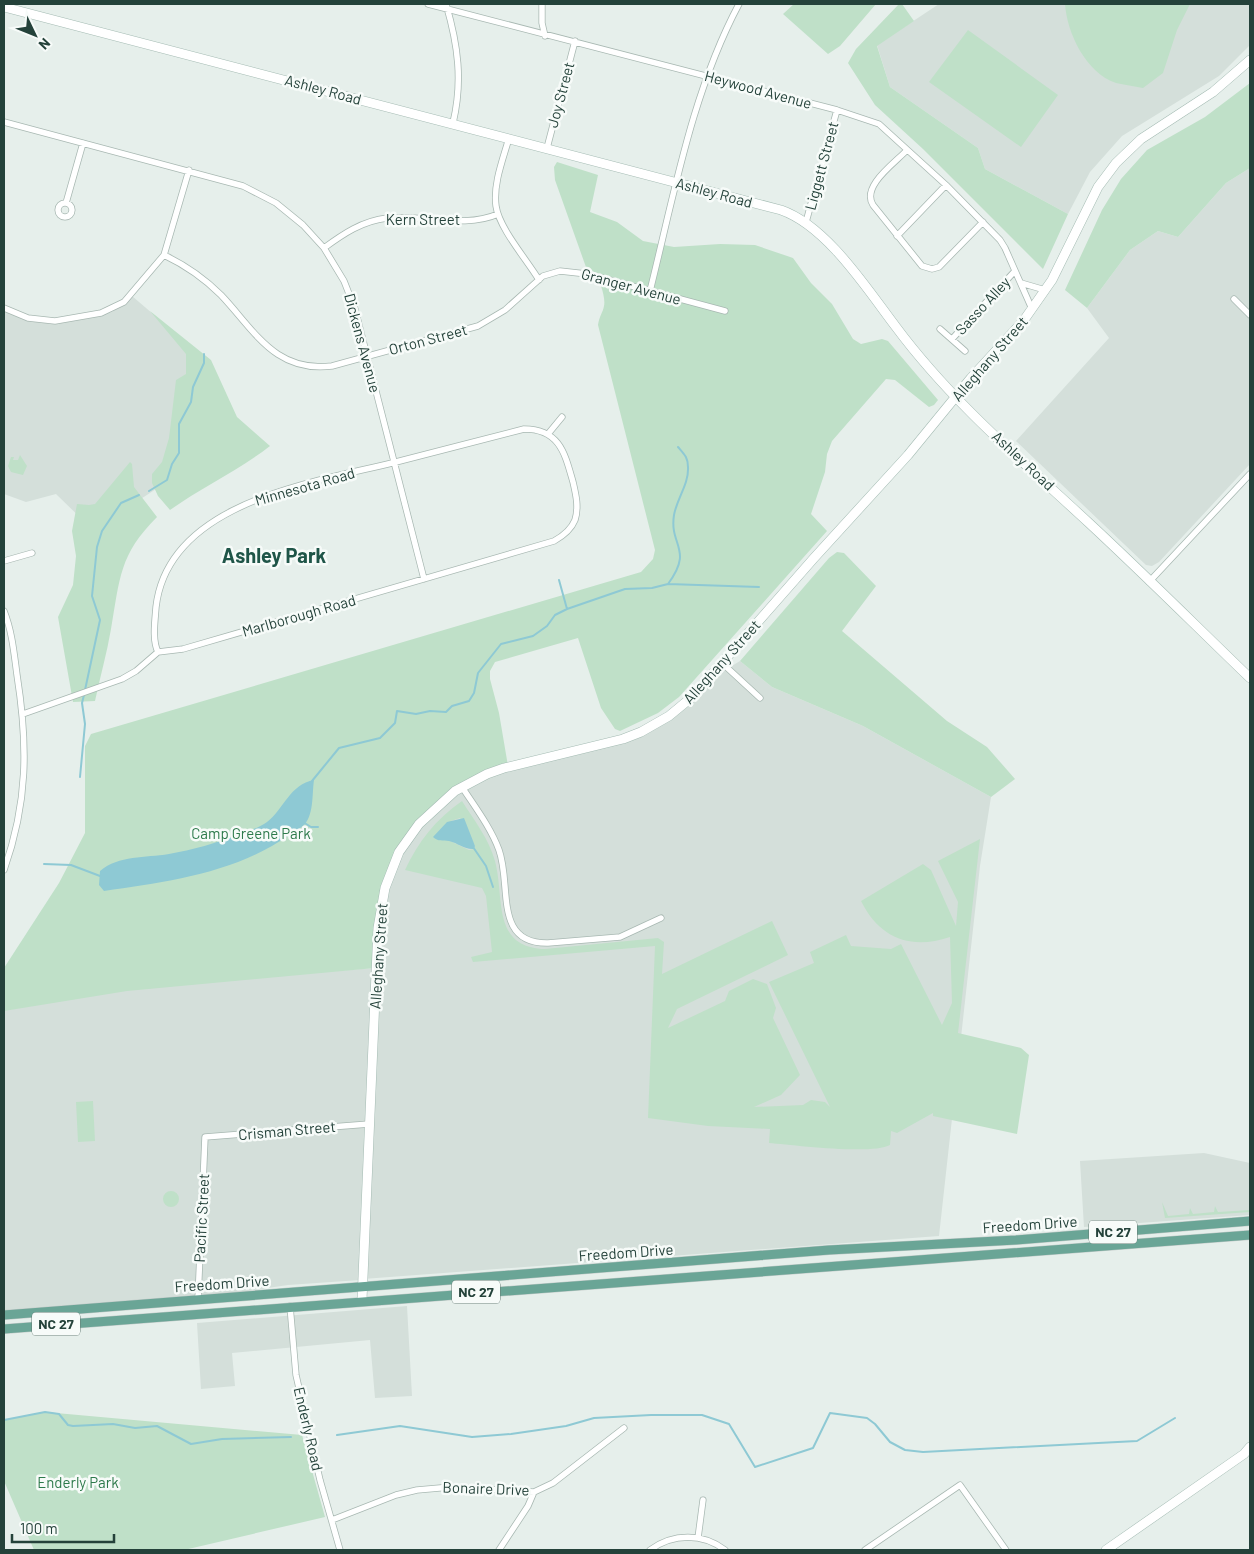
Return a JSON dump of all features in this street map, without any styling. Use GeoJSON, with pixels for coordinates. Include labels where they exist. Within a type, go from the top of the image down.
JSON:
{"type":"FeatureCollection","features":[{"type":"Feature","properties":{"kind":"main road","name":"Freedom Drive"},"geometry":{"type":"LineString","coordinates":[[4,1315],[361,1286],[1016,1240],[1250,1221]]}},
{"type":"Feature","properties":{"kind":"main road"},"geometry":{"type":"LineString","coordinates":[[1128,1245],[1156,1237],[1159,1228]]}},
{"type":"Feature","properties":{"kind":"main road","name":"Freedom Drive"},"geometry":{"type":"LineString","coordinates":[[4,1329],[290,1305],[1250,1235]]}},
{"type":"Feature","properties":{"kind":"main road"},"geometry":{"type":"LineString","coordinates":[[912,1246],[912,1260]]}},
{"type":"Feature","properties":{"kind":"main road"},"geometry":{"type":"LineString","coordinates":[[634,1266],[634,1280]]}},
{"type":"Feature","properties":{"kind":"main road"},"geometry":{"type":"LineString","coordinates":[[127,1318],[146,1312],[193,1308],[198,1299]]}},
{"type":"Feature","properties":{"kind":"street","name":"Heywood Avenue"},"geometry":{"type":"LineString","coordinates":[[428,4],[447,7],[545,36],[575,41],[837,110],[879,124],[946,185],[983,222],[1005,248],[1032,309]]}},
{"type":"Feature","properties":{"kind":"street"},"geometry":{"type":"LineString","coordinates":[[542,4],[542,23],[545,36]]}},
{"type":"Feature","properties":{"kind":"street"},"geometry":{"type":"LineString","coordinates":[[650,292],[677,183],[708,77],[739,4]]}},
{"type":"Feature","properties":{"kind":"street","name":"Ashley Road"},"geometry":{"type":"LineString","coordinates":[[4,6],[781,210],[806,222],[834,249],[907,342],[956,398],[1120,552],[1250,678]]}},
{"type":"Feature","properties":{"kind":"street"},"geometry":{"type":"LineString","coordinates":[[447,7],[457,43],[460,70],[453,123]]}},
{"type":"Feature","properties":{"kind":"street","name":"Joy Street"},"geometry":{"type":"LineString","coordinates":[[547,148],[575,41]]}},
{"type":"Feature","properties":{"kind":"street","name":"Alleghany Street"},"geometry":{"type":"LineString","coordinates":[[362,1300],[361,1286],[378,928],[385,888],[400,852],[418,824],[440,803],[462,787],[504,768],[623,739],[641,732],[678,709],[722,664],[1032,309],[1045,290],[1098,187],[1116,163],[1141,139],[1220,87],[1250,60]]}},
{"type":"Feature","properties":{"kind":"street","name":"Liggett Street"},"geometry":{"type":"LineString","coordinates":[[806,222],[837,110]]}},
{"type":"Feature","properties":{"kind":"street","name":"Dickens Avenue"},"geometry":{"type":"LineString","coordinates":[[4,122],[235,183],[259,193],[286,210],[311,232],[335,264],[348,289],[424,579]]}},
{"type":"Feature","properties":{"kind":"street"},"geometry":{"type":"LineString","coordinates":[[509,138],[497,181],[498,214],[539,280]]}},
{"type":"Feature","properties":{"kind":"street"},"geometry":{"type":"LineString","coordinates":[[66,203],[83,143]]}},
{"type":"Feature","properties":{"kind":"street"},"geometry":{"type":"LineString","coordinates":[[908,150],[872,186],[869,193],[872,205],[922,266],[936,268],[983,222]]}},
{"type":"Feature","properties":{"kind":"street"},"geometry":{"type":"LineString","coordinates":[[4,308],[28,318],[55,321],[110,310],[130,296],[164,255],[189,170]]}},
{"type":"Feature","properties":{"kind":"street"},"geometry":{"type":"LineString","coordinates":[[897,236],[946,185]]}},
{"type":"Feature","properties":{"kind":"street","name":"Kern Street"},"geometry":{"type":"LineString","coordinates":[[324,248],[351,230],[380,219],[402,217],[477,220],[498,214]]}},
{"type":"Feature","properties":{"kind":"street","name":"Orton Street"},"geometry":{"type":"LineString","coordinates":[[164,255],[186,267],[210,285],[266,346],[289,361],[321,367],[478,326],[505,310],[539,280]]}},
{"type":"Feature","properties":{"kind":"street","name":"Granger Avenue"},"geometry":{"type":"LineString","coordinates":[[539,280],[552,273],[570,271],[725,311]]}},
{"type":"Feature","properties":{"kind":"street","name":"Sasso Alley"},"geometry":{"type":"LineString","coordinates":[[952,340],[1014,272]]}},
{"type":"Feature","properties":{"kind":"street"},"geometry":{"type":"LineString","coordinates":[[1020,283],[1045,290]]}},
{"type":"Feature","properties":{"kind":"street"},"geometry":{"type":"LineString","coordinates":[[1234,299],[1250,315]]}},
{"type":"Feature","properties":{"kind":"street"},"geometry":{"type":"LineString","coordinates":[[940,328],[965,351]]}},
{"type":"Feature","properties":{"kind":"street"},"geometry":{"type":"LineString","coordinates":[[548,434],[562,417]]}},
{"type":"Feature","properties":{"kind":"street","name":"Minnesota Road"},"geometry":{"type":"LineString","coordinates":[[158,652],[155,643],[156,611],[164,574],[180,550],[204,528],[232,510],[258,499],[524,429],[540,430],[548,434]]}},
{"type":"Feature","properties":{"kind":"street","name":"Marlborough Road"},"geometry":{"type":"LineString","coordinates":[[158,652],[183,649],[554,542],[568,531],[575,519],[577,500],[566,455],[559,444],[548,434]]}},
{"type":"Feature","properties":{"kind":"street"},"geometry":{"type":"LineString","coordinates":[[1149,582],[1250,474]]}},
{"type":"Feature","properties":{"kind":"street"},"geometry":{"type":"LineString","coordinates":[[4,561],[32,553]]}},
{"type":"Feature","properties":{"kind":"street"},"geometry":{"type":"LineString","coordinates":[[4,611],[11,635],[23,714],[25,756],[23,789],[15,834],[4,870]]}},
{"type":"Feature","properties":{"kind":"street"},"geometry":{"type":"LineString","coordinates":[[23,714],[122,679],[136,671],[158,652]]}},
{"type":"Feature","properties":{"kind":"street"},"geometry":{"type":"LineString","coordinates":[[722,664],[760,698]]}},
{"type":"Feature","properties":{"kind":"street"},"geometry":{"type":"LineString","coordinates":[[462,787],[496,842],[504,864],[509,919],[512,928],[526,940],[536,943],[548,943],[620,937],[661,918]]}},
{"type":"Feature","properties":{"kind":"street","name":"Crisman Street"},"geometry":{"type":"LineString","coordinates":[[206,1137],[369,1124]]}},
{"type":"Feature","properties":{"kind":"street","name":"Pacific Street"},"geometry":{"type":"LineString","coordinates":[[198,1299],[206,1137]]}},
{"type":"Feature","properties":{"kind":"street","name":"Enderly Road"},"geometry":{"type":"LineString","coordinates":[[290,1305],[296,1376],[320,1480],[340,1550]]}},
{"type":"Feature","properties":{"kind":"street","name":"Bonaire Drive"},"geometry":{"type":"LineString","coordinates":[[332,1520],[396,1495],[417,1490],[451,1487],[534,1492],[553,1482],[624,1428]]}},
{"type":"Feature","properties":{"kind":"street"},"geometry":{"type":"LineString","coordinates":[[1106,1550],[1248,1451]]}},
{"type":"Feature","properties":{"kind":"street"},"geometry":{"type":"LineString","coordinates":[[865,1550],[960,1485],[1006,1550]]}},
{"type":"Feature","properties":{"kind":"street"},"geometry":{"type":"LineString","coordinates":[[499,1550],[528,1506],[534,1492]]}},
{"type":"Feature","properties":{"kind":"street"},"geometry":{"type":"LineString","coordinates":[[698,1538],[703,1500]]}},
{"type":"Feature","properties":{"kind":"street"},"geometry":{"type":"LineString","coordinates":[[650,1550],[666,1542],[682,1538],[698,1538],[713,1542],[725,1550]]}},
{"type":"Feature","properties":{"kind":"shaded area"},"geometry":{"type":"Polygon","coordinates":[[[939,4],[1250,4],[1250,45],[1219,76],[1122,136],[1090,172],[1068,214],[985,169],[978,148],[890,87],[877,45],[939,4]]]}},
{"type":"Feature","properties":{"kind":"shaded area"},"geometry":{"type":"Polygon","coordinates":[[[1250,168],[1250,464],[1159,562],[1152,566],[1146,565],[1016,441],[1109,338],[1087,308],[1130,250],[1158,231],[1178,237],[1226,183],[1250,168]]]}},
{"type":"Feature","properties":{"kind":"shaded area"},"geometry":{"type":"Polygon","coordinates":[[[132,296],[208,361],[213,452],[93,530],[56,494],[26,502],[4,494],[4,309],[30,320],[98,316],[112,312],[132,296]]]}},
{"type":"Feature","properties":{"kind":"shaded area"},"geometry":{"type":"Polygon","coordinates":[[[740,661],[772,687],[863,726],[991,797],[980,866],[939,1236],[363,1279],[379,929],[393,866],[431,812],[487,774],[642,732],[709,680],[740,661]]]}},
{"type":"Feature","properties":{"kind":"shaded area"},"geometry":{"type":"Polygon","coordinates":[[[375,968],[360,1280],[288,1285],[200,1298],[4,1313],[4,995],[375,968]]]}},
{"type":"Feature","properties":{"kind":"shaded area"},"geometry":{"type":"Polygon","coordinates":[[[1204,1153],[1250,1163],[1250,1215],[1084,1227],[1080,1161],[1204,1153]]]}},
{"type":"Feature","properties":{"kind":"shaded area"},"geometry":{"type":"Polygon","coordinates":[[[407,1306],[412,1396],[375,1398],[370,1340],[232,1353],[235,1386],[201,1389],[197,1323],[407,1306]]]}},
{"type":"Feature","properties":{"kind":"green space"},"geometry":{"type":"Polygon","coordinates":[[[794,4],[876,4],[840,46],[828,54],[783,14],[794,4]]]}},
{"type":"Feature","properties":{"kind":"green space"},"geometry":{"type":"Polygon","coordinates":[[[899,4],[902,4],[914,21],[877,46],[890,87],[978,148],[985,169],[1068,214],[1043,269],[923,149],[875,105],[848,63],[856,49],[899,4]]]}},
{"type":"Feature","properties":{"kind":"green space"},"geometry":{"type":"Polygon","coordinates":[[[1065,4],[1190,4],[1177,30],[1163,73],[1143,88],[1116,83],[1096,71],[1080,51],[1074,39],[1065,4]]]}},
{"type":"Feature","properties":{"kind":"green space"},"geometry":{"type":"Polygon","coordinates":[[[968,30],[1058,95],[1021,147],[929,82],[968,30]]]}},
{"type":"Feature","properties":{"kind":"green space"},"geometry":{"type":"Polygon","coordinates":[[[1250,83],[1250,168],[1226,183],[1178,237],[1158,231],[1130,250],[1087,308],[1065,290],[1102,210],[1121,179],[1147,150],[1205,117],[1250,83]]]}},
{"type":"Feature","properties":{"kind":"green space","name":"Camp Greene Park"},"geometry":{"type":"Polygon","coordinates":[[[557,162],[598,175],[590,212],[617,222],[643,241],[674,247],[720,244],[755,245],[793,258],[811,283],[832,304],[853,339],[861,344],[882,339],[888,341],[938,400],[929,407],[895,380],[886,379],[832,441],[827,454],[825,472],[811,514],[827,531],[679,697],[658,713],[620,731],[615,729],[601,708],[578,638],[495,662],[490,671],[490,679],[499,713],[508,766],[441,801],[390,869],[375,968],[127,991],[4,1011],[4,968],[59,883],[85,833],[85,746],[91,734],[641,572],[653,559],[655,550],[598,325],[604,306],[603,294],[597,273],[587,270],[555,180],[554,167],[557,162]]]}},
{"type":"Feature","properties":{"kind":"green space"},"geometry":{"type":"Polygon","coordinates":[[[150,311],[211,360],[237,417],[270,446],[170,510],[158,496],[152,483],[152,474],[162,462],[169,438],[176,380],[186,374],[186,354],[150,311]]]}},
{"type":"Feature","properties":{"kind":"green space"},"geometry":{"type":"Polygon","coordinates":[[[20,455],[27,466],[23,475],[11,472],[8,466],[11,457],[14,457],[13,460],[18,460],[20,455]]]}},
{"type":"Feature","properties":{"kind":"green space"},"geometry":{"type":"Polygon","coordinates":[[[130,462],[132,464],[134,487],[157,517],[135,543],[123,568],[119,581],[108,647],[95,701],[73,702],[58,617],[73,585],[76,556],[72,531],[77,504],[95,504],[130,462]]]}},
{"type":"Feature","properties":{"kind":"green space"},"geometry":{"type":"Polygon","coordinates":[[[837,552],[844,553],[876,586],[842,631],[947,721],[987,747],[1015,779],[991,797],[863,726],[772,687],[740,661],[829,558],[837,552]]]}},
{"type":"Feature","properties":{"kind":"green space"},"geometry":{"type":"Polygon","coordinates":[[[462,801],[485,837],[495,861],[501,905],[508,930],[516,940],[528,946],[545,949],[658,938],[664,942],[662,974],[772,921],[788,955],[677,1009],[668,1028],[725,1001],[729,991],[753,979],[767,984],[776,1008],[773,1018],[800,1075],[781,1095],[754,1107],[803,1105],[811,1100],[825,1102],[830,1107],[769,982],[814,963],[810,952],[846,935],[851,946],[891,949],[901,944],[942,1025],[952,1003],[950,937],[922,942],[898,938],[887,933],[877,924],[861,901],[923,864],[931,870],[956,926],[958,902],[938,861],[980,839],[958,1033],[1021,1048],[1029,1055],[1017,1134],[933,1116],[933,1113],[897,1133],[891,1131],[890,1145],[881,1148],[850,1149],[769,1143],[770,1129],[708,1126],[648,1118],[655,946],[473,962],[471,957],[492,952],[486,896],[482,888],[405,870],[429,832],[462,801]],[[460,818],[451,821],[450,841],[469,850],[474,849],[475,846],[460,818]]]}},
{"type":"Feature","properties":{"kind":"green space"},"geometry":{"type":"Polygon","coordinates":[[[93,1101],[95,1141],[78,1142],[76,1102],[93,1101]]]}},
{"type":"Feature","properties":{"kind":"green space"},"geometry":{"type":"Polygon","coordinates":[[[171,1191],[177,1193],[179,1199],[177,1205],[171,1207],[165,1205],[163,1199],[165,1193],[171,1191]]]}},
{"type":"Feature","properties":{"kind":"green space"},"geometry":{"type":"Polygon","coordinates":[[[1162,1202],[1168,1216],[1189,1214],[1190,1208],[1193,1214],[1214,1212],[1215,1206],[1218,1212],[1250,1210],[1250,1212],[1165,1218],[1162,1202]]]}},
{"type":"Feature","properties":{"kind":"green space","name":"Enderly Park"},"geometry":{"type":"Polygon","coordinates":[[[45,1412],[302,1435],[325,1517],[184,1550],[34,1550],[4,1481],[4,1420],[45,1412]]]}},
{"type":"Feature","properties":{"kind":"water"},"geometry":{"type":"Polygon","coordinates":[[[314,780],[310,814],[305,824],[247,859],[200,874],[152,884],[104,891],[99,885],[100,871],[115,862],[195,848],[261,826],[273,817],[299,786],[314,780]]]}},
{"type":"Feature","properties":{"kind":"water"},"geometry":{"type":"Polygon","coordinates":[[[464,818],[475,846],[474,849],[433,837],[447,822],[464,818]]]}},
{"type":"Feature","properties":{"kind":"waterway"},"geometry":{"type":"LineString","coordinates":[[149,491],[167,480],[172,464],[179,453],[179,424],[191,402],[193,387],[204,363],[204,354]]}},
{"type":"Feature","properties":{"kind":"waterway"},"geometry":{"type":"LineString","coordinates":[[668,584],[676,572],[679,563],[679,548],[673,525],[674,515],[688,473],[686,458],[678,447]]}},
{"type":"Feature","properties":{"kind":"waterway"},"geometry":{"type":"LineString","coordinates":[[85,690],[100,620],[92,596],[97,547],[102,531],[121,503],[139,495]]}},
{"type":"Feature","properties":{"kind":"waterway"},"geometry":{"type":"LineString","coordinates":[[559,580],[567,609]]}},
{"type":"Feature","properties":{"kind":"waterway"},"geometry":{"type":"LineString","coordinates":[[312,781],[339,748],[380,738],[395,723],[397,711],[416,714],[430,711],[446,712],[452,706],[469,701],[474,693],[478,673],[501,644],[533,636],[547,626],[555,615],[567,609],[625,589],[652,588],[668,584],[759,587]]}},
{"type":"Feature","properties":{"kind":"waterway"},"geometry":{"type":"LineString","coordinates":[[80,777],[85,724],[82,703],[84,695]]}},
{"type":"Feature","properties":{"kind":"waterway"},"geometry":{"type":"LineString","coordinates":[[303,822],[311,827],[318,827]]}},
{"type":"Feature","properties":{"kind":"waterway"},"geometry":{"type":"LineString","coordinates":[[473,847],[486,866],[493,887]]}},
{"type":"Feature","properties":{"kind":"waterway"},"geometry":{"type":"LineString","coordinates":[[44,864],[71,865],[100,876]]}},
{"type":"Feature","properties":{"kind":"waterway"},"geometry":{"type":"LineString","coordinates":[[4,1420],[45,1412],[59,1414],[68,1425],[73,1426],[113,1424],[135,1428],[157,1426],[191,1444],[222,1439],[291,1437]]}},
{"type":"Feature","properties":{"kind":"waterway"},"geometry":{"type":"LineString","coordinates":[[337,1435],[400,1426],[472,1437],[511,1434],[566,1426],[594,1418],[702,1415],[729,1424],[755,1467],[813,1448],[830,1413],[867,1418],[875,1424],[890,1442],[905,1450],[923,1452],[1137,1441],[1175,1418]]}},
{"type":"Feature","properties":{"kind":"district","name":"Ashley Park"},"geometry":{"type":"Point","coordinates":[274,556]}}]}
